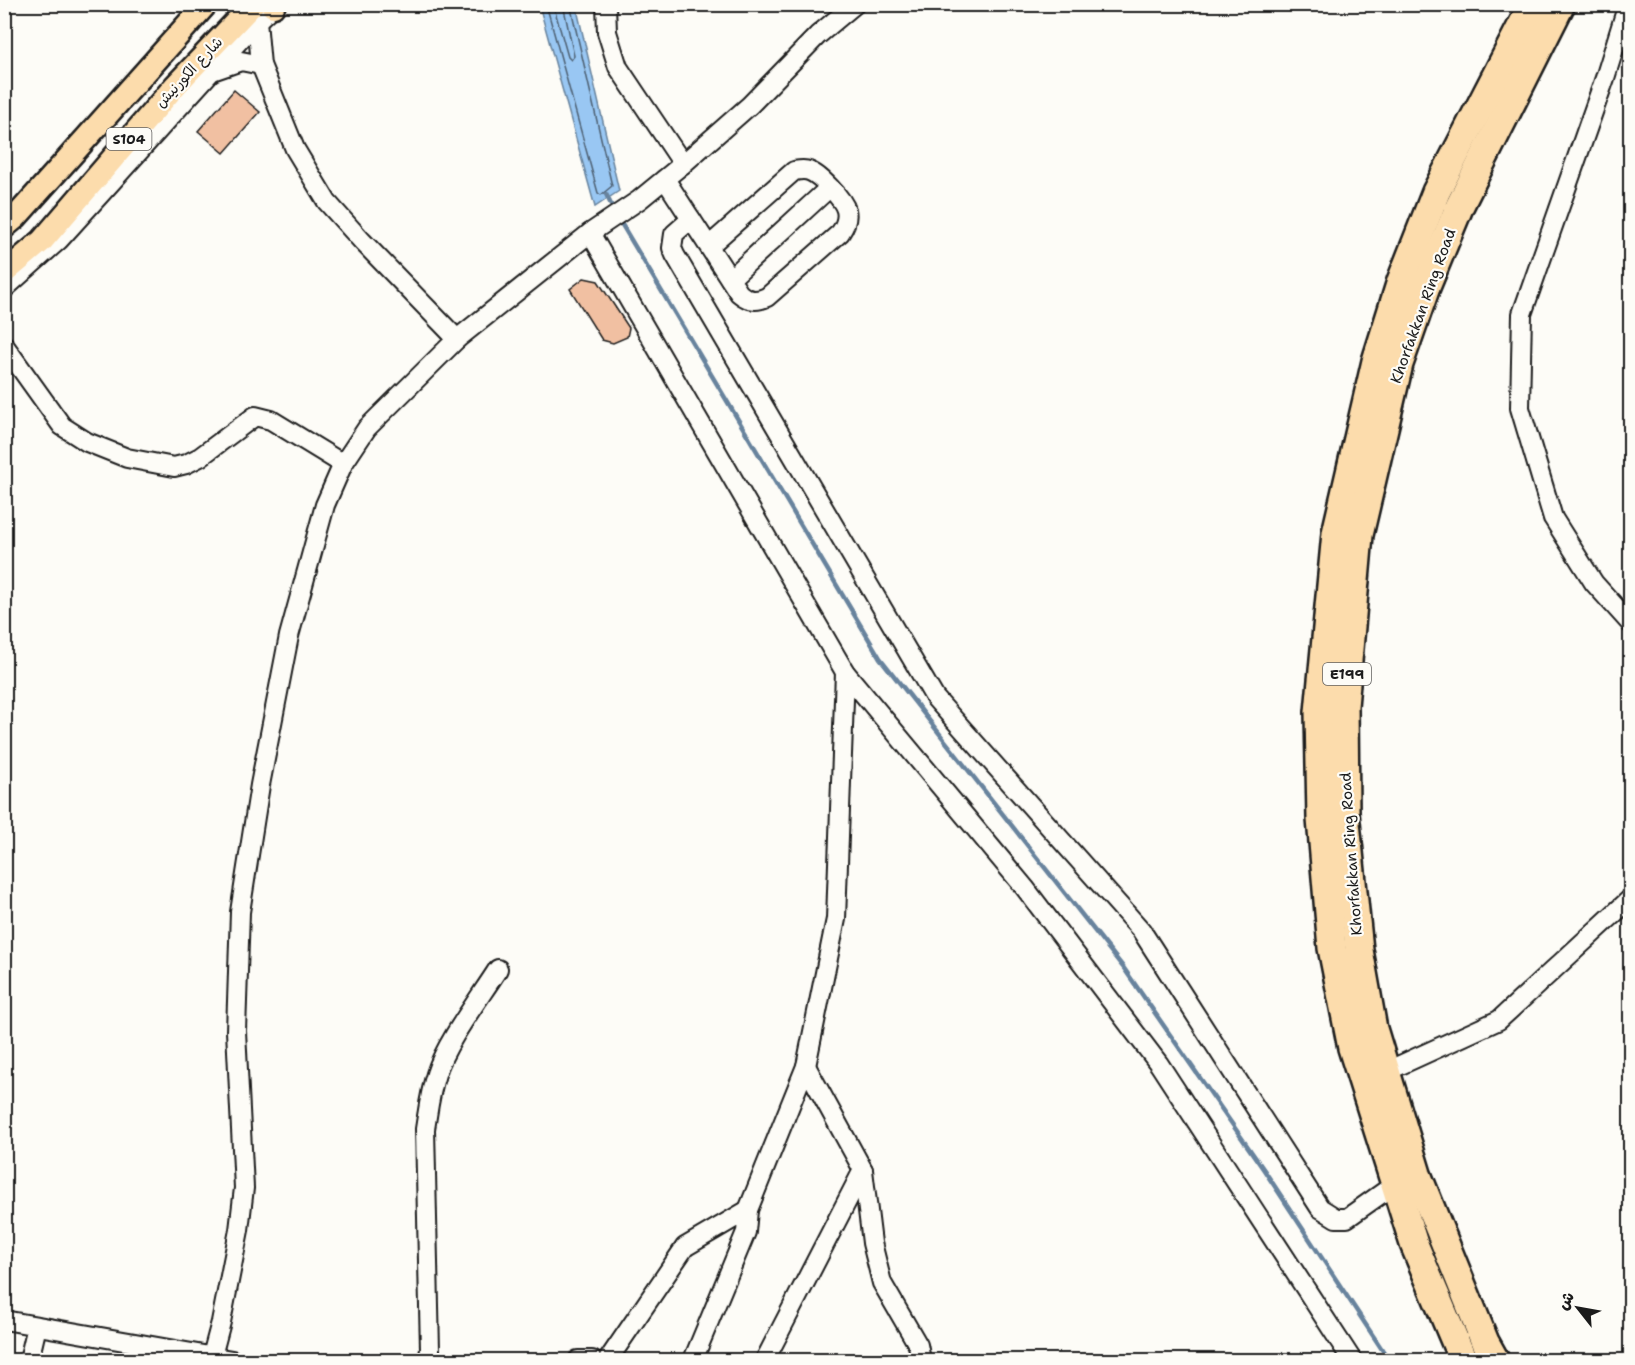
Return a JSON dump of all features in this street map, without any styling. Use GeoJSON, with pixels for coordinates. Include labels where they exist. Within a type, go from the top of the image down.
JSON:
{"type":"FeatureCollection","features":[{"type":"Feature","properties":{"kind":"highway","name":"Khorfakkan Ring Road"},"geometry":{"type":"LineString","coordinates":[[1463,1360],[1414,1244],[1352,1048],[1332,948],[1321,819],[1319,712],[1336,532],[1376,361],[1401,281],[1436,192],[1533,4]]}},
{"type":"Feature","properties":{"kind":"highway","name":"Khorfakkan Ring Road"},"geometry":{"type":"LineString","coordinates":[[1495,1360],[1481,1332],[1417,1174],[1373,1029],[1359,950],[1345,813],[1344,706],[1359,535],[1399,364],[1426,287],[1460,205],[1561,4]]}},
{"type":"Feature","properties":{"kind":"main road","name":"S104"},"geometry":{"type":"LineString","coordinates":[[4,227],[206,4]]}},
{"type":"Feature","properties":{"kind":"main road","name":"شارع الكورنيش"},"geometry":{"type":"LineString","coordinates":[[4,273],[42,241],[176,85],[266,8]]}},
{"type":"Feature","properties":{"kind":"main road"},"geometry":{"type":"LineString","coordinates":[[111,161],[137,155]]}},
{"type":"Feature","properties":{"kind":"main road"},"geometry":{"type":"LineString","coordinates":[[4,257],[35,231],[51,211],[51,197],[41,188]]}},
{"type":"Feature","properties":{"kind":"street"},"geometry":{"type":"LineString","coordinates":[[606,4],[607,32],[618,67],[683,164]]}},
{"type":"Feature","properties":{"kind":"street"},"geometry":{"type":"LineString","coordinates":[[212,1356],[239,1230],[244,1188],[236,1031],[240,912],[260,785],[289,636],[325,505],[343,464],[367,428],[457,339],[590,233],[639,200],[683,164],[750,105],[818,35],[855,4]]}},
{"type":"Feature","properties":{"kind":"street"},"geometry":{"type":"LineString","coordinates":[[1504,61],[1515,4]]}},
{"type":"Feature","properties":{"kind":"street"},"geometry":{"type":"LineString","coordinates":[[1628,4],[1605,78],[1522,314],[1520,408],[1553,518],[1594,583],[1630,623]]}},
{"type":"Feature","properties":{"kind":"street"},"geometry":{"type":"LineString","coordinates":[[266,8],[261,65],[296,149],[327,202],[457,339]]}},
{"type":"Feature","properties":{"kind":"street"},"geometry":{"type":"LineString","coordinates":[[4,289],[59,240],[266,8]]}},
{"type":"Feature","properties":{"kind":"street"},"geometry":{"type":"LineString","coordinates":[[210,72],[241,61],[261,65]]}},
{"type":"Feature","properties":{"kind":"street"},"geometry":{"type":"LineString","coordinates":[[665,179],[708,246],[730,279],[744,297],[755,300],[767,297],[840,233],[846,222],[846,210],[840,199],[811,171],[795,171],[708,246]]}},
{"type":"Feature","properties":{"kind":"street"},"geometry":{"type":"LineString","coordinates":[[730,279],[829,188]]}},
{"type":"Feature","properties":{"kind":"street"},"geometry":{"type":"LineString","coordinates":[[691,219],[674,234],[672,249],[675,255],[935,698],[1141,930],[1320,1208],[1336,1218],[1347,1218],[1395,1184]]}},
{"type":"Feature","properties":{"kind":"street"},"geometry":{"type":"LineString","coordinates":[[590,233],[845,672],[1025,888],[1159,1064],[1352,1360]]}},
{"type":"Feature","properties":{"kind":"street"},"geometry":{"type":"LineString","coordinates":[[4,345],[62,426],[87,442],[128,458],[174,467],[186,464],[200,457],[255,416],[261,416],[343,464]]}},
{"type":"Feature","properties":{"kind":"street"},"geometry":{"type":"LineString","coordinates":[[693,1360],[746,1232],[748,1210],[806,1066],[836,920],[845,672]]}},
{"type":"Feature","properties":{"kind":"street"},"geometry":{"type":"LineString","coordinates":[[1385,1072],[1499,1020],[1630,899]]}},
{"type":"Feature","properties":{"kind":"street"},"geometry":{"type":"LineString","coordinates":[[428,1360],[430,1350],[425,1129],[430,1098],[436,1072],[445,1054],[498,969]]}},
{"type":"Feature","properties":{"kind":"street"},"geometry":{"type":"LineString","coordinates":[[806,1066],[863,1170],[873,1243],[882,1283],[918,1345],[921,1360]]}},
{"type":"Feature","properties":{"kind":"street"},"geometry":{"type":"LineString","coordinates":[[765,1360],[863,1170]]}},
{"type":"Feature","properties":{"kind":"street"},"geometry":{"type":"LineString","coordinates":[[608,1360],[685,1247],[748,1210]]}},
{"type":"Feature","properties":{"kind":"street"},"geometry":{"type":"LineString","coordinates":[[4,1320],[232,1360]]}},
{"type":"Feature","properties":{"kind":"street"},"geometry":{"type":"LineString","coordinates":[[29,1360],[37,1326]]}},
{"type":"Feature","properties":{"kind":"street"},"geometry":{"type":"LineString","coordinates":[[578,1360],[592,1360]]}},
{"type":"Feature","properties":{"kind":"water"},"geometry":{"type":"Polygon","coordinates":[[[539,5],[576,5],[619,191],[595,207],[539,5]]]}},
{"type":"Feature","properties":{"kind":"building"},"geometry":{"type":"Polygon","coordinates":[[[234,90],[260,112],[224,153],[198,131],[234,90]]]}},
{"type":"Feature","properties":{"kind":"building"},"geometry":{"type":"Polygon","coordinates":[[[584,278],[598,281],[629,328],[627,337],[613,343],[602,340],[570,289],[584,278]]]}},
{"type":"Feature","properties":{"kind":"waterway"},"geometry":{"type":"LineString","coordinates":[[606,194],[614,211]]}},
{"type":"Feature","properties":{"kind":"waterway"},"geometry":{"type":"LineString","coordinates":[[618,218],[880,658],[1123,967],[1264,1170],[1389,1360]]}}]}
